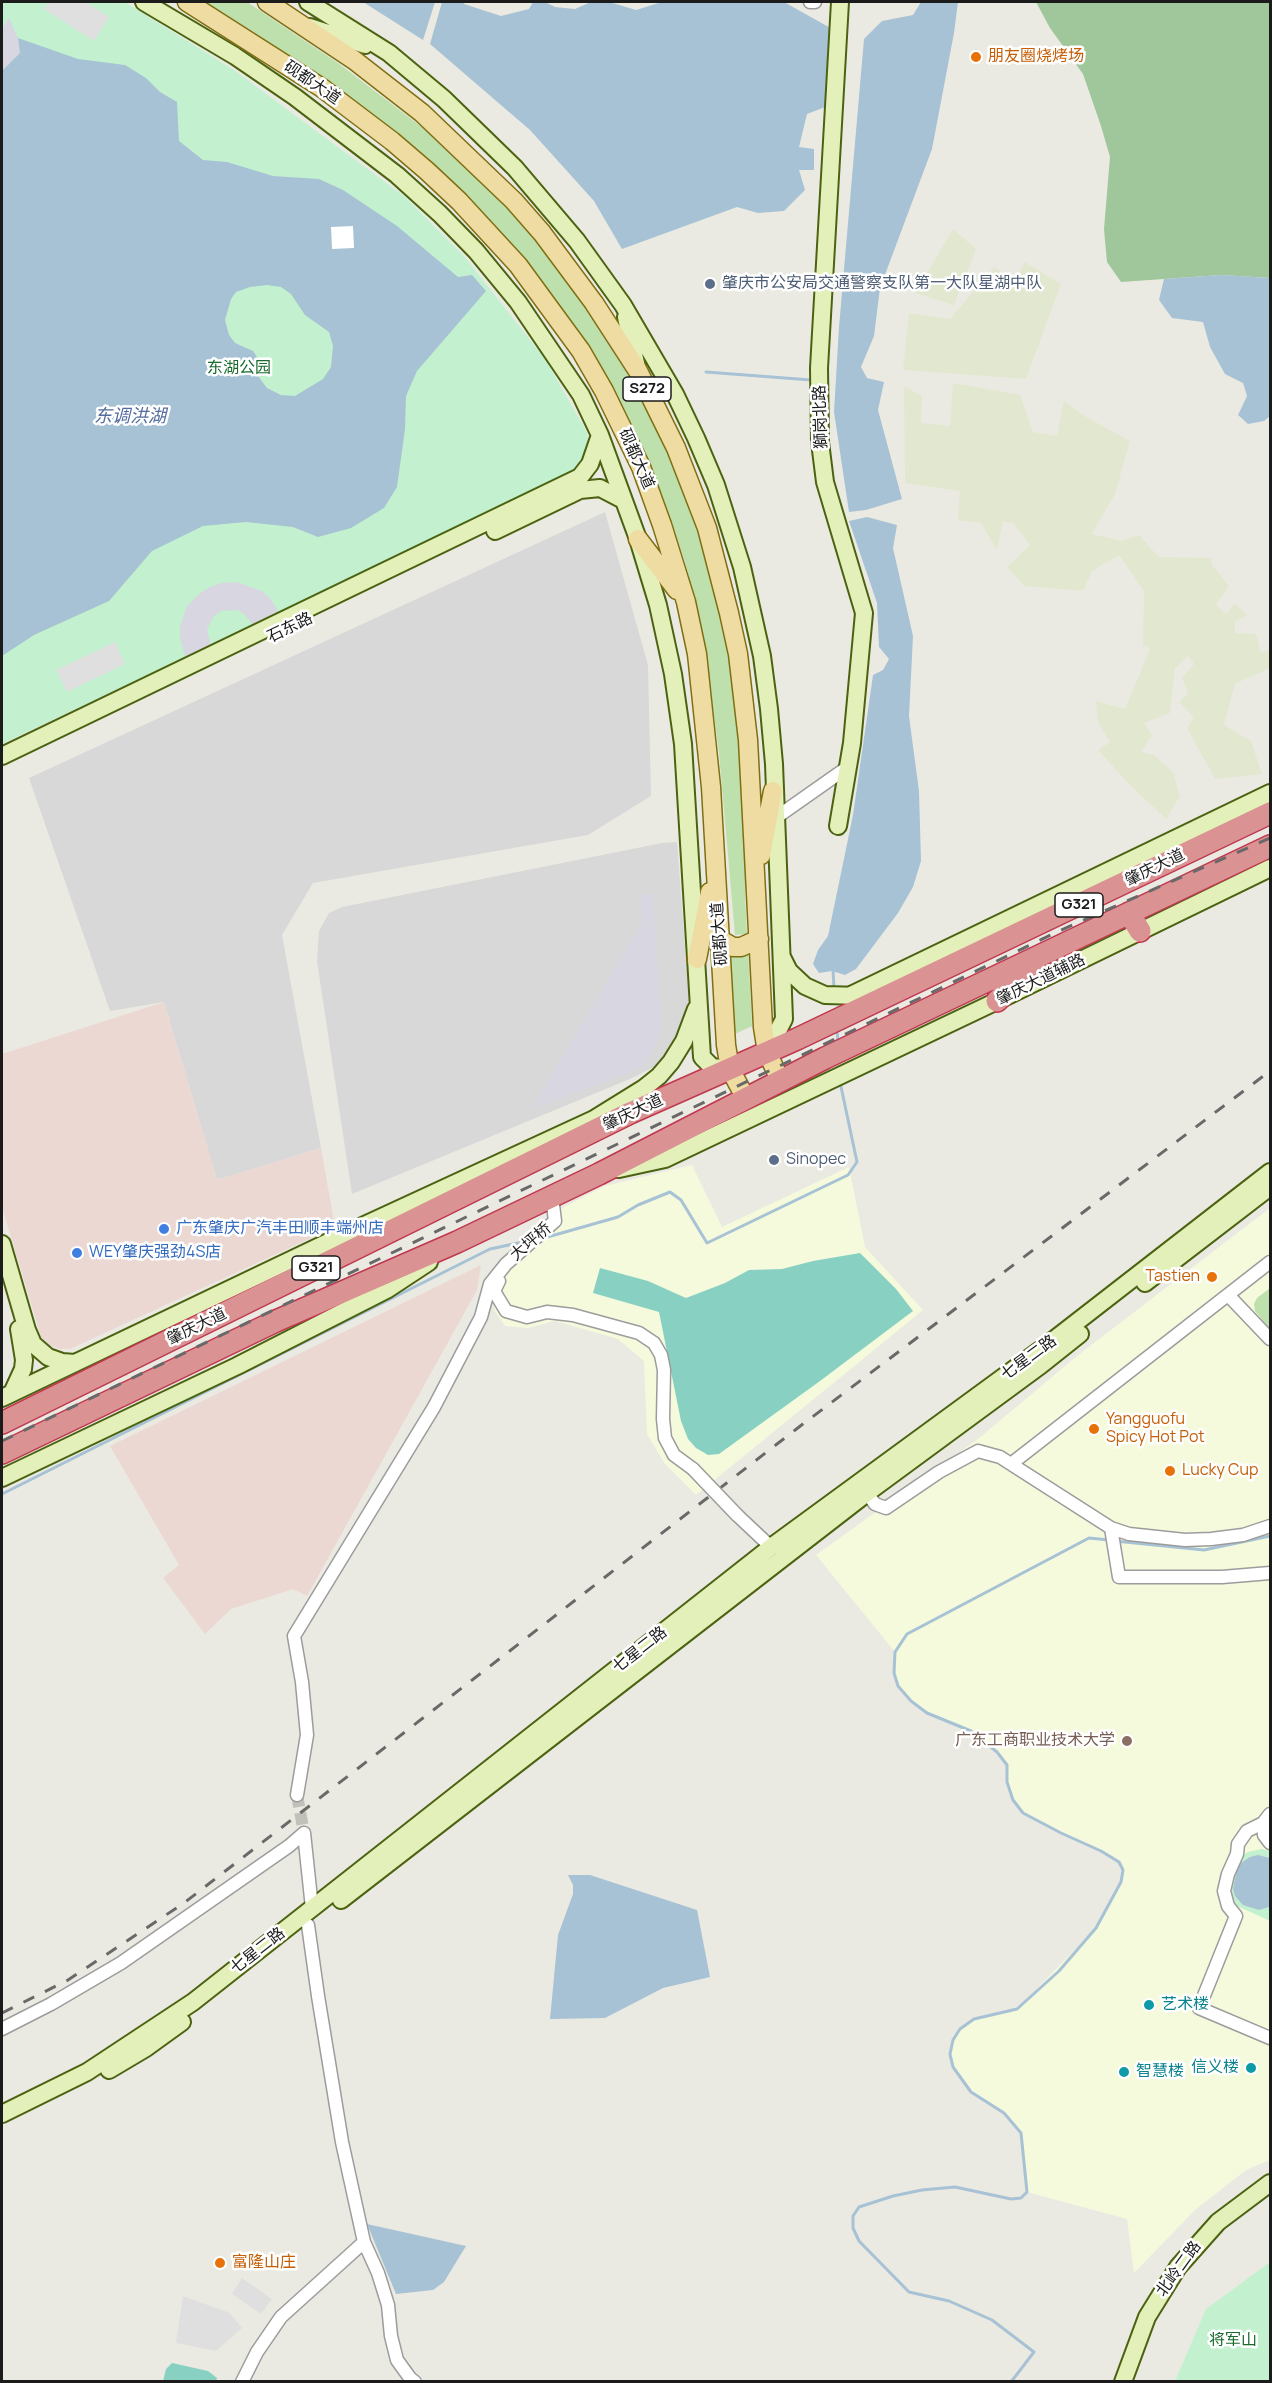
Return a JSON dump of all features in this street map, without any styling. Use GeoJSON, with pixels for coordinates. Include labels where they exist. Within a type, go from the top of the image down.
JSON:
{"type":"FeatureCollection","features":[{"type":"Feature","properties":{"kind":"highway","name":"肇庆大道"},"geometry":{"type":"LineString","coordinates":[[2,1423],[630,1113],[824,1027],[852,1004],[886,997],[1270,813]]}},
{"type":"Feature","properties":{"kind":"highway","name":"肇庆大道"},"geometry":{"type":"LineString","coordinates":[[2,1453],[276,1321],[457,1242],[552,1197],[745,1097],[1047,952],[1134,922],[1270,846]]}},
{"type":"Feature","properties":{"kind":"highway"},"geometry":{"type":"LineString","coordinates":[[997,1001],[1047,952]]}},
{"type":"Feature","properties":{"kind":"main road","name":"砚都大道"},"geometry":{"type":"LineString","coordinates":[[188,2],[322,88],[392,141],[427,171],[489,232],[535,286],[587,361],[604,391],[641,467],[662,525],[686,602],[697,654],[705,716],[721,940],[725,1037],[730,1069],[745,1097]]}},
{"type":"Feature","properties":{"kind":"main road","name":"S272"},"geometry":{"type":"LineString","coordinates":[[267,2],[354,60],[422,113],[506,193],[542,233],[594,303],[638,371],[676,448],[706,528],[738,654],[748,740],[763,1027],[767,1052],[780,1080]]}},
{"type":"Feature","properties":{"kind":"main road"},"geometry":{"type":"LineString","coordinates":[[638,539],[686,602]]}},
{"type":"Feature","properties":{"kind":"main road"},"geometry":{"type":"LineString","coordinates":[[756,881],[773,792]]}},
{"type":"Feature","properties":{"kind":"main road"},"geometry":{"type":"LineString","coordinates":[[697,959],[715,869]]}},
{"type":"Feature","properties":{"kind":"main road"},"geometry":{"type":"LineString","coordinates":[[721,940],[733,947],[741,947],[759,939]]}},
{"type":"Feature","properties":{"kind":"street"},"geometry":{"type":"LineString","coordinates":[[144,2],[235,57],[295,97],[397,175],[476,251],[518,302],[580,395],[600,435],[638,539],[658,605],[683,744],[702,1057],[712,1067],[730,1069]]}},
{"type":"Feature","properties":{"kind":"street"},"geometry":{"type":"LineString","coordinates":[[308,2],[389,53],[444,99],[515,168],[577,241],[623,305],[675,394],[691,427],[716,485],[729,524],[762,656],[771,731],[784,1018],[767,1052]]}},
{"type":"Feature","properties":{"kind":"street"},"geometry":{"type":"LineString","coordinates":[[810,2],[815,2]]}},
{"type":"Feature","properties":{"kind":"street","name":"獅岗北路"},"geometry":{"type":"LineString","coordinates":[[838,826],[848,767],[864,614],[825,482],[820,442],[819,368],[840,2]]}},
{"type":"Feature","properties":{"kind":"street"},"geometry":{"type":"LineString","coordinates":[[301,24],[389,53]]}},
{"type":"Feature","properties":{"kind":"street"},"geometry":{"type":"LineString","coordinates":[[235,57],[322,88]]}},
{"type":"Feature","properties":{"kind":"street"},"geometry":{"type":"LineString","coordinates":[[535,286],[562,365]]}},
{"type":"Feature","properties":{"kind":"street"},"geometry":{"type":"LineString","coordinates":[[623,305],[638,371]]}},
{"type":"Feature","properties":{"kind":"street"},"geometry":{"type":"LineString","coordinates":[[600,435],[580,484],[600,488],[623,500]]}},
{"type":"Feature","properties":{"kind":"street","name":"石东路"},"geometry":{"type":"LineString","coordinates":[[2,756],[580,484]]}},
{"type":"Feature","properties":{"kind":"street","name":"石东路"},"geometry":{"type":"LineString","coordinates":[[2,768],[580,484]]}},
{"type":"Feature","properties":{"kind":"street"},"geometry":{"type":"LineString","coordinates":[[774,819],[848,767]]}},
{"type":"Feature","properties":{"kind":"street"},"geometry":{"type":"LineString","coordinates":[[780,953],[796,980],[805,986],[852,1004],[923,962],[1270,793]]}},
{"type":"Feature","properties":{"kind":"street","name":"肇庆大道辅路"},"geometry":{"type":"LineString","coordinates":[[599,1174],[666,1159],[997,1001],[1134,922],[1270,867]]}},
{"type":"Feature","properties":{"kind":"street"},"geometry":{"type":"LineString","coordinates":[[886,997],[923,962]]}},
{"type":"Feature","properties":{"kind":"street"},"geometry":{"type":"LineString","coordinates":[[7,1396],[345,1234],[594,1119],[644,1088],[671,1062],[690,1027],[698,1003]]}},
{"type":"Feature","properties":{"kind":"street"},"geometry":{"type":"LineString","coordinates":[[565,1145],[594,1119],[630,1113]]}},
{"type":"Feature","properties":{"kind":"street","name":"七星二路"},"geometry":{"type":"LineString","coordinates":[[2,2125],[96,2078],[146,2048],[771,1547],[1055,1347],[1270,1172]]}},
{"type":"Feature","properties":{"kind":"street","name":"七星二路"},"geometry":{"type":"LineString","coordinates":[[2,2114],[87,2072],[193,2002],[525,1760],[1055,1347],[1270,1187]]}},
{"type":"Feature","properties":{"kind":"street","name":"大坪桥"},"geometry":{"type":"LineString","coordinates":[[506,1264],[555,1221],[552,1197]]}},
{"type":"Feature","properties":{"kind":"street"},"geometry":{"type":"LineString","coordinates":[[2,1478],[237,1366],[388,1289],[457,1242]]}},
{"type":"Feature","properties":{"kind":"street"},"geometry":{"type":"LineString","coordinates":[[2,1244],[33,1344],[48,1357],[62,1362],[75,1363]]}},
{"type":"Feature","properties":{"kind":"street"},"geometry":{"type":"LineString","coordinates":[[1011,1464],[1270,1262]]}},
{"type":"Feature","properties":{"kind":"street"},"geometry":{"type":"LineString","coordinates":[[506,1264],[494,1291],[506,1311],[527,1317],[547,1312],[573,1315],[639,1333],[654,1343],[661,1355],[664,1370],[665,1438],[674,1455],[693,1469],[771,1547]]}},
{"type":"Feature","properties":{"kind":"street"},"geometry":{"type":"LineString","coordinates":[[297,1795],[307,1735],[302,1682],[294,1636],[434,1407],[481,1317],[490,1284],[506,1264]]}},
{"type":"Feature","properties":{"kind":"street"},"geometry":{"type":"LineString","coordinates":[[2,1270],[22,1335],[24,1350],[23,1369],[7,1396]]}},
{"type":"Feature","properties":{"kind":"street"},"geometry":{"type":"LineString","coordinates":[[1228,1295],[1270,1339]]}},
{"type":"Feature","properties":{"kind":"street"},"geometry":{"type":"LineString","coordinates":[[867,1493],[875,1504],[886,1508],[939,1472],[978,1451],[991,1454],[1011,1464],[1111,1528],[1129,1534],[1185,1540],[1244,1535],[1270,1526]]}},
{"type":"Feature","properties":{"kind":"street"},"geometry":{"type":"LineString","coordinates":[[1111,1528],[1119,1577],[1222,1577],[1270,1573]]}},
{"type":"Feature","properties":{"kind":"street"},"geometry":{"type":"LineString","coordinates":[[1267,1819],[1264,1835],[1270,1843]]}},
{"type":"Feature","properties":{"kind":"street"},"geometry":{"type":"LineString","coordinates":[[1267,1819],[1246,1831],[1238,1844],[1237,1854],[1228,1874],[1224,1891],[1228,1906],[1236,1916],[1199,2008],[1270,2038]]}},
{"type":"Feature","properties":{"kind":"street"},"geometry":{"type":"LineString","coordinates":[[2,2029],[51,2004],[121,1963],[289,1846],[304,1833],[318,1996],[342,2142],[364,2242],[378,2273],[388,2305],[391,2336],[397,2360],[415,2382]]}},
{"type":"Feature","properties":{"kind":"street","name":"北岭二路"},"geometry":{"type":"LineString","coordinates":[[1123,2382],[1147,2317],[1178,2267],[1218,2222],[1270,2183]]}},
{"type":"Feature","properties":{"kind":"street","name":"北岭二路"},"geometry":{"type":"LineString","coordinates":[[1133,2382],[1155,2324],[1188,2271],[1231,2224],[1270,2195]]}},
{"type":"Feature","properties":{"kind":"street"},"geometry":{"type":"LineString","coordinates":[[242,2382],[257,2352],[282,2318],[364,2242]]}},
{"type":"Feature","properties":{"kind":"shaded area"},"geometry":{"type":"Polygon","coordinates":[[[49,2],[86,2],[109,17],[94,41],[44,9],[49,2]]]}},
{"type":"Feature","properties":{"kind":"shaded area"},"geometry":{"type":"Polygon","coordinates":[[[9,18],[18,38],[20,53],[2,71],[2,29],[9,18]]]}},
{"type":"Feature","properties":{"kind":"shaded area"},"geometry":{"type":"Polygon","coordinates":[[[953,229],[976,249],[954,305],[915,293],[953,229]]]}},
{"type":"Feature","properties":{"kind":"shaded area"},"geometry":{"type":"Polygon","coordinates":[[[1025,262],[1061,284],[1026,379],[903,370],[909,313],[950,319],[994,267],[1015,281],[1025,262]]]}},
{"type":"Feature","properties":{"kind":"shaded area"},"geometry":{"type":"Polygon","coordinates":[[[953,383],[1020,395],[1033,432],[1057,436],[1064,401],[1088,418],[1130,441],[1115,494],[1092,534],[1121,541],[1139,535],[1159,557],[1211,558],[1212,565],[1229,586],[1216,605],[1226,614],[1235,603],[1247,615],[1235,621],[1235,633],[1256,634],[1261,652],[1270,650],[1270,668],[1235,684],[1224,725],[1251,741],[1262,774],[1215,779],[1187,728],[1194,717],[1179,702],[1188,694],[1182,678],[1194,664],[1188,656],[1175,668],[1170,713],[1144,723],[1152,735],[1141,752],[1154,755],[1173,772],[1180,796],[1166,819],[1098,750],[1110,742],[1098,722],[1096,701],[1125,709],[1150,649],[1143,645],[1144,591],[1119,555],[1092,571],[1083,591],[1024,586],[1007,567],[1030,545],[1013,523],[1003,521],[997,550],[981,523],[958,520],[960,491],[905,483],[904,386],[922,396],[921,423],[950,426],[953,383]]]}},
{"type":"Feature","properties":{"kind":"shaded area"},"geometry":{"type":"Polygon","coordinates":[[[605,512],[648,665],[651,796],[588,835],[313,883],[282,935],[321,1148],[217,1180],[164,1002],[110,1011],[29,778],[605,512]]]}},
{"type":"Feature","properties":{"kind":"shaded area"},"geometry":{"type":"Polygon","coordinates":[[[236,582],[262,591],[270,598],[279,613],[253,625],[244,614],[237,610],[221,611],[214,616],[207,629],[211,645],[185,657],[180,626],[187,606],[210,587],[236,582]]]}},
{"type":"Feature","properties":{"kind":"shaded area"},"geometry":{"type":"Polygon","coordinates":[[[115,642],[125,664],[67,692],[56,670],[115,642]]]}},
{"type":"Feature","properties":{"kind":"shaded area"},"geometry":{"type":"Polygon","coordinates":[[[677,842],[689,1000],[687,1016],[676,1044],[654,1067],[630,1079],[352,1194],[317,961],[319,931],[329,913],[342,907],[662,843],[677,842]]]}},
{"type":"Feature","properties":{"kind":"shaded area"},"geometry":{"type":"Polygon","coordinates":[[[653,893],[661,1025],[656,1045],[641,1068],[532,1109],[641,924],[639,895],[653,893]]]}},
{"type":"Feature","properties":{"kind":"shaded area"},"geometry":{"type":"Polygon","coordinates":[[[164,1002],[217,1180],[321,1148],[335,1227],[70,1349],[60,1349],[49,1345],[41,1337],[2,1207],[2,1054],[164,1002]]]}},
{"type":"Feature","properties":{"kind":"shaded area"},"geometry":{"type":"Polygon","coordinates":[[[692,1165],[722,1227],[849,1167],[865,1247],[923,1310],[696,1495],[665,1464],[647,1434],[644,1361],[618,1339],[555,1321],[528,1328],[505,1326],[495,1311],[492,1298],[505,1267],[562,1208],[605,1186],[692,1165]]]}},
{"type":"Feature","properties":{"kind":"shaded area","name":"广东工商职业技术大学"},"geometry":{"type":"Polygon","coordinates":[[[1270,1208],[1270,2160],[1246,2170],[1195,2210],[1134,2273],[1127,2219],[1027,2192],[1021,2133],[1004,2113],[971,2092],[953,2067],[950,2054],[953,2040],[960,2029],[974,2019],[1017,2009],[1096,1928],[1121,1882],[1123,1870],[1119,1862],[1101,1851],[1023,1813],[1013,1800],[1007,1782],[1007,1765],[997,1752],[971,1731],[927,1713],[911,1701],[898,1686],[894,1673],[895,1652],[816,1555],[978,1439],[1077,1356],[1270,1208]]]}},
{"type":"Feature","properties":{"kind":"shaded area"},"geometry":{"type":"Polygon","coordinates":[[[860,1253],[896,1289],[913,1311],[719,1454],[708,1455],[696,1448],[688,1439],[681,1421],[659,1312],[593,1293],[600,1268],[648,1281],[686,1298],[725,1283],[749,1270],[782,1269],[860,1253]]]}},
{"type":"Feature","properties":{"kind":"shaded area"},"geometry":{"type":"Polygon","coordinates":[[[481,1265],[477,1290],[307,1596],[293,1589],[231,1609],[205,1634],[163,1578],[179,1565],[110,1446],[481,1265]]]}},
{"type":"Feature","properties":{"kind":"shaded area"},"geometry":{"type":"Polygon","coordinates":[[[242,2278],[272,2299],[261,2314],[232,2294],[242,2278]]]}},
{"type":"Feature","properties":{"kind":"shaded area"},"geometry":{"type":"Polygon","coordinates":[[[183,2296],[230,2313],[242,2328],[216,2351],[176,2343],[183,2296]]]}},
{"type":"Feature","properties":{"kind":"shaded area"},"geometry":{"type":"Polygon","coordinates":[[[172,2363],[208,2371],[217,2378],[216,2381],[163,2381],[166,2369],[172,2363]]]}},
{"type":"Feature","properties":{"kind":"green space","name":"东调洪湖"},"geometry":{"type":"Polygon","coordinates":[[[2,2],[125,2],[234,70],[404,196],[465,257],[545,359],[588,434],[586,454],[577,470],[2,744],[2,2]]]}},
{"type":"Feature","properties":{"kind":"green space"},"geometry":{"type":"Polygon","coordinates":[[[204,2],[247,2],[338,63],[431,134],[485,184],[531,234],[571,284],[622,361],[654,421],[685,490],[707,558],[727,636],[741,752],[747,838],[745,896],[747,934],[735,935],[719,753],[703,633],[685,562],[662,495],[635,432],[605,375],[553,298],[518,253],[473,202],[419,153],[326,81],[204,2]]]}},
{"type":"Feature","properties":{"kind":"green space"},"geometry":{"type":"Polygon","coordinates":[[[1036,2],[1270,2],[1270,278],[1221,275],[1121,282],[1107,262],[1104,229],[1110,157],[1101,126],[1083,74],[1050,28],[1036,2]]]}},
{"type":"Feature","properties":{"kind":"green space"},"geometry":{"type":"Polygon","coordinates":[[[748,949],[752,1026],[735,1034],[730,952],[748,949]]]}},
{"type":"Feature","properties":{"kind":"green space"},"geometry":{"type":"Polygon","coordinates":[[[1270,1288],[1270,1329],[1255,1311],[1254,1304],[1257,1298],[1270,1288]]]}},
{"type":"Feature","properties":{"kind":"green space"},"geometry":{"type":"Polygon","coordinates":[[[1261,1849],[1270,1851],[1270,1921],[1235,1905],[1230,1900],[1229,1892],[1239,1858],[1248,1852],[1261,1849]]]}},
{"type":"Feature","properties":{"kind":"green space","name":"将军山"},"geometry":{"type":"Polygon","coordinates":[[[1270,2262],[1270,2381],[1175,2381],[1206,2309],[1270,2262]]]}},
{"type":"Feature","properties":{"kind":"water"},"geometry":{"type":"Polygon","coordinates":[[[363,2],[435,2],[423,40],[363,2]]]}},
{"type":"Feature","properties":{"kind":"water"},"geometry":{"type":"Polygon","coordinates":[[[442,2],[463,2],[501,16],[529,9],[533,2],[545,2],[555,7],[575,9],[591,2],[609,2],[636,10],[662,2],[784,2],[834,30],[828,106],[807,114],[799,147],[814,149],[814,170],[799,170],[805,190],[784,211],[758,213],[737,207],[622,249],[594,201],[530,130],[430,44],[442,2]]]}},
{"type":"Feature","properties":{"kind":"water"},"geometry":{"type":"Polygon","coordinates":[[[921,2],[958,2],[954,33],[932,149],[880,288],[874,336],[861,367],[867,378],[884,382],[878,410],[902,499],[866,510],[849,512],[834,412],[839,327],[864,39],[882,21],[913,15],[921,2]]]}},
{"type":"Feature","properties":{"kind":"water","name":"东调洪湖"},"geometry":{"type":"Polygon","coordinates":[[[18,38],[78,59],[125,65],[177,102],[179,141],[203,160],[227,162],[273,176],[319,179],[343,190],[397,226],[458,277],[472,275],[486,291],[417,371],[406,396],[405,429],[397,487],[384,508],[351,528],[318,537],[293,527],[246,522],[203,526],[152,551],[109,601],[34,635],[2,656],[2,71],[20,53],[18,38]],[[267,285],[236,292],[231,299],[225,320],[229,335],[235,343],[253,351],[257,357],[258,376],[267,388],[281,395],[295,396],[323,379],[331,367],[333,346],[329,332],[305,315],[291,294],[281,287],[267,285]]]}},
{"type":"Feature","properties":{"kind":"water"},"geometry":{"type":"Polygon","coordinates":[[[1221,275],[1270,278],[1270,416],[1264,421],[1248,424],[1238,415],[1247,396],[1243,383],[1225,374],[1210,347],[1203,322],[1172,318],[1159,300],[1164,279],[1221,275]]]}},
{"type":"Feature","properties":{"kind":"water"},"geometry":{"type":"Polygon","coordinates":[[[867,517],[897,525],[893,548],[913,636],[909,716],[919,791],[921,861],[913,887],[898,913],[856,969],[845,975],[832,971],[819,973],[813,964],[818,950],[828,936],[853,815],[873,675],[883,670],[889,659],[879,647],[877,603],[849,521],[867,517]]]}},
{"type":"Feature","properties":{"kind":"water"},"geometry":{"type":"Polygon","coordinates":[[[1258,1855],[1270,1858],[1270,1909],[1269,1907],[1259,1910],[1243,1905],[1235,1896],[1233,1889],[1238,1865],[1258,1855]]]}},
{"type":"Feature","properties":{"kind":"water"},"geometry":{"type":"Polygon","coordinates":[[[568,1875],[590,1875],[697,1910],[710,1977],[663,1988],[605,2018],[550,2019],[558,1935],[573,1894],[573,1885],[568,1875]]]}},
{"type":"Feature","properties":{"kind":"water"},"geometry":{"type":"Polygon","coordinates":[[[367,2224],[466,2246],[444,2282],[433,2290],[396,2294],[367,2224]]]}},
{"type":"Feature","properties":{"kind":"pier"},"geometry":{"type":"Polygon","coordinates":[[[353,226],[354,248],[332,249],[331,227],[353,226]]]}},
{"type":"Feature","properties":{"kind":"waterway"},"geometry":{"type":"LineString","coordinates":[[706,372],[811,380]]}},
{"type":"Feature","properties":{"kind":"waterway"},"geometry":{"type":"LineString","coordinates":[[833,969],[834,989]]}},
{"type":"Feature","properties":{"kind":"waterway"},"geometry":{"type":"LineString","coordinates":[[837,1029],[838,1043]]}},
{"type":"Feature","properties":{"kind":"waterway"},"geometry":{"type":"LineString","coordinates":[[544,1238],[618,1217],[638,1205],[670,1192],[681,1200],[707,1243],[848,1175],[857,1162],[840,1082]]}},
{"type":"Feature","properties":{"kind":"waterway"},"geometry":{"type":"LineString","coordinates":[[2,1494],[490,1249],[523,1242]]}},
{"type":"Feature","properties":{"kind":"waterway"},"geometry":{"type":"LineString","coordinates":[[1115,1541],[1204,1550],[1270,1536]]}},
{"type":"Feature","properties":{"kind":"waterway"},"geometry":{"type":"LineString","coordinates":[[1011,2382],[1034,2352],[992,2320],[949,2301],[909,2292],[859,2241],[853,2228],[853,2216],[859,2207],[922,2190],[955,2187],[1011,2199],[1021,2198],[1027,2192],[1021,2133],[1004,2113],[971,2092],[953,2067],[950,2054],[953,2040],[960,2029],[974,2019],[1017,2009],[1059,1971],[1096,1928],[1121,1882],[1123,1870],[1119,1862],[1101,1851],[1023,1813],[1013,1800],[1007,1782],[1007,1765],[997,1752],[971,1731],[927,1713],[911,1701],[898,1686],[894,1673],[895,1652],[907,1634],[1089,1538],[1109,1540]]}},
{"type":"Feature","properties":{"kind":"tunnel"},"geometry":{"type":"LineString","coordinates":[[297,1795],[304,1833]]}},
{"type":"Feature","properties":{"kind":"railway"},"geometry":{"type":"LineString","coordinates":[[2,1441],[1059,931],[1270,838]]}},
{"type":"Feature","properties":{"kind":"railway"},"geometry":{"type":"LineString","coordinates":[[2,2013],[68,1980],[184,1903],[799,1427],[1270,1071]]}},
{"type":"Feature","properties":{"kind":"place","name":"朋友圈烧烤场"},"geometry":{"type":"Point","coordinates":[976,57]}},
{"type":"Feature","properties":{"kind":"place","name":"肇庆市公安局交通警察支队第一大队星湖中队"},"geometry":{"type":"Point","coordinates":[710,284]}},
{"type":"Feature","properties":{"kind":"place","name":"Sinopec"},"geometry":{"type":"Point","coordinates":[774,1160]}},
{"type":"Feature","properties":{"kind":"place","name":"广东肇庆广汽丰田顺丰端州店"},"geometry":{"type":"Point","coordinates":[164,1229]}},
{"type":"Feature","properties":{"kind":"place","name":"WEY肇庆强劲4S店"},"geometry":{"type":"Point","coordinates":[77,1253]}},
{"type":"Feature","properties":{"kind":"place","name":"Tastien"},"geometry":{"type":"Point","coordinates":[1212,1277]}},
{"type":"Feature","properties":{"kind":"place","name":"Yangguofu Spicy Hot Pot"},"geometry":{"type":"Point","coordinates":[1094,1429]}},
{"type":"Feature","properties":{"kind":"place","name":"Lucky Cup"},"geometry":{"type":"Point","coordinates":[1170,1471]}},
{"type":"Feature","properties":{"kind":"place","name":"广东工商职业技术大学"},"geometry":{"type":"Point","coordinates":[1127,1741]}},
{"type":"Feature","properties":{"kind":"place","name":"艺术楼"},"geometry":{"type":"Point","coordinates":[1149,2005]}},
{"type":"Feature","properties":{"kind":"place","name":"信义楼"},"geometry":{"type":"Point","coordinates":[1251,2068]}},
{"type":"Feature","properties":{"kind":"place","name":"智慧楼"},"geometry":{"type":"Point","coordinates":[1124,2072]}},
{"type":"Feature","properties":{"kind":"place","name":"富隆山庄"},"geometry":{"type":"Point","coordinates":[220,2263]}},
{"type":"Feature","properties":{"kind":"park label","name":"东湖公园"},"geometry":{"type":"Point","coordinates":[239,369]}}]}
